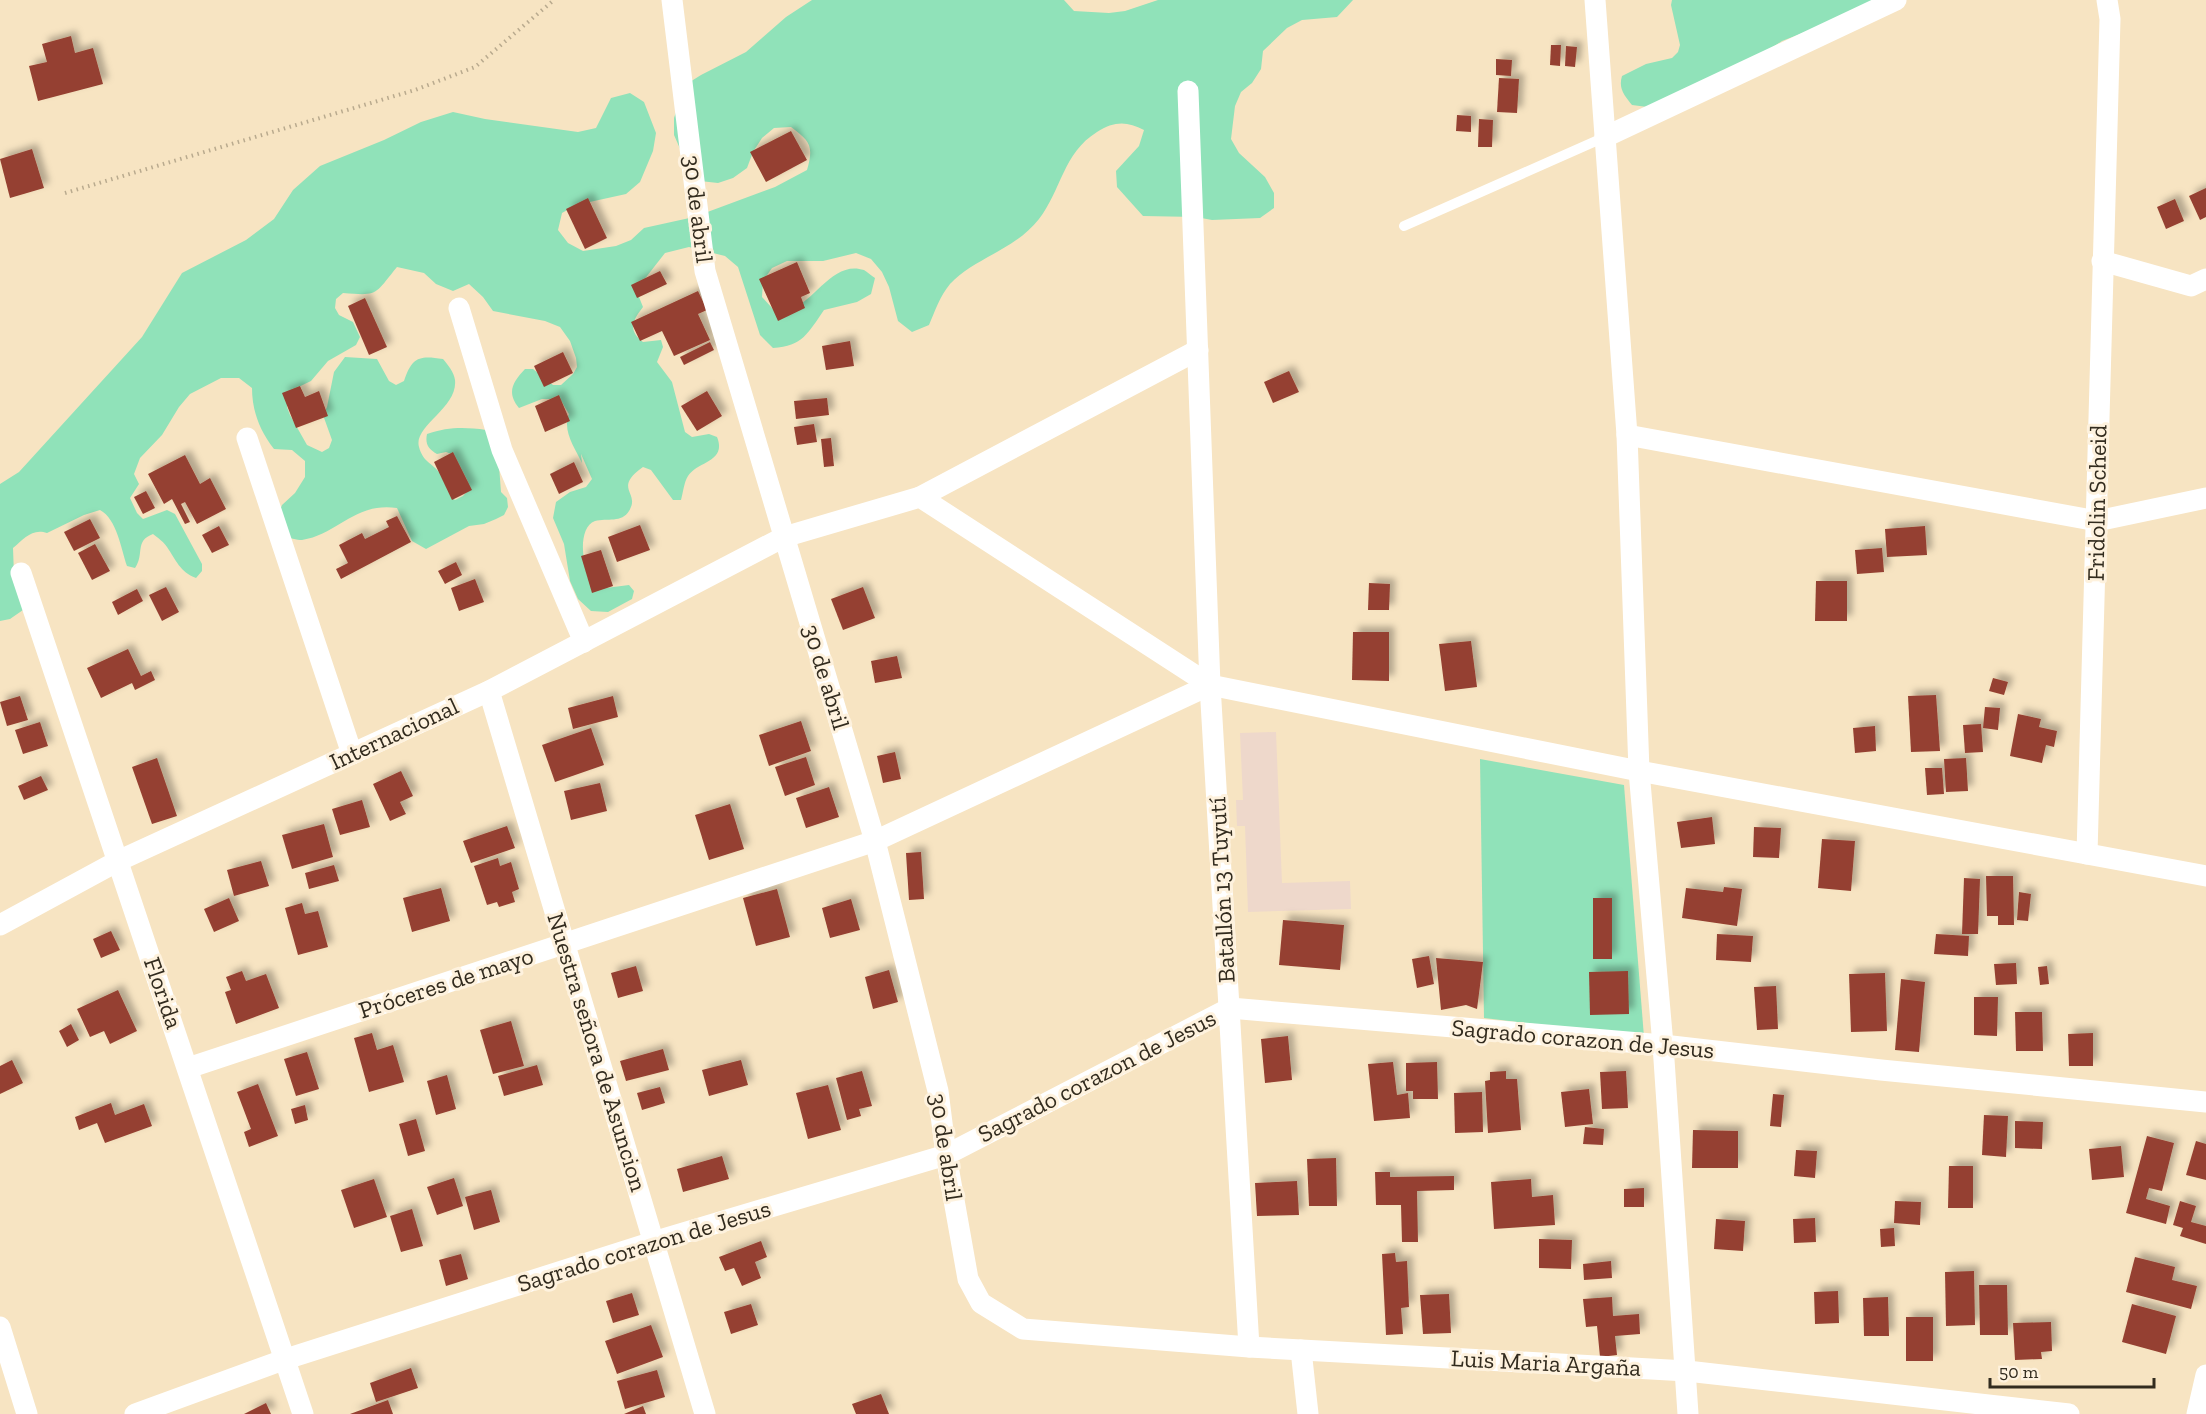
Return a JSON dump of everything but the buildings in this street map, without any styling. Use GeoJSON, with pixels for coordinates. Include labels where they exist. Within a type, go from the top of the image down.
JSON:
{"type":"FeatureCollection","features":[{"type":"Feature","properties":{"kind":"street","name":"30 de abril"},"geometry":{"type":"LineString","coordinates":[[672,0],[705,271],[875,841],[938,1091],[946,1155],[968,1279],[981,1304],[1023,1329]]}},
{"type":"Feature","properties":{"kind":"street"},"geometry":{"type":"LineString","coordinates":[[1595,0],[1627,435],[1639,771],[1663,1046],[1687,1371],[1688,1414]]}},
{"type":"Feature","properties":{"kind":"street"},"geometry":{"type":"LineString","coordinates":[[1605,137],[1896,0]]}},
{"type":"Feature","properties":{"kind":"street","name":"Fridolin Scheid"},"geometry":{"type":"LineString","coordinates":[[2087,854],[2110,19],[2108,0]]}},
{"type":"Feature","properties":{"kind":"street","name":"Batallón 13 Tuyutí"},"geometry":{"type":"LineString","coordinates":[[1188,91],[1210,685],[1249,1347]]}},
{"type":"Feature","properties":{"kind":"street"},"geometry":{"type":"LineString","coordinates":[[2102,261],[2191,286],[2206,279]]}},
{"type":"Feature","properties":{"kind":"street"},"geometry":{"type":"LineString","coordinates":[[459,308],[502,450],[584,642]]}},
{"type":"Feature","properties":{"kind":"street","name":"Internacional"},"geometry":{"type":"LineString","coordinates":[[0,925],[118,861],[489,691],[784,537],[920,497],[1198,350]]}},
{"type":"Feature","properties":{"kind":"street"},"geometry":{"type":"LineString","coordinates":[[1627,435],[2097,521],[2206,498]]}},
{"type":"Feature","properties":{"kind":"street"},"geometry":{"type":"LineString","coordinates":[[247,438],[352,754]]}},
{"type":"Feature","properties":{"kind":"street"},"geometry":{"type":"LineString","coordinates":[[920,497],[1210,685],[1639,771],[2206,876]]}},
{"type":"Feature","properties":{"kind":"street","name":"Florida"},"geometry":{"type":"LineString","coordinates":[[21,573],[303,1414]]}},
{"type":"Feature","properties":{"kind":"street","name":"Próceres de mayo"},"geometry":{"type":"LineString","coordinates":[[188,1068],[875,841],[1210,685]]}},
{"type":"Feature","properties":{"kind":"street","name":"Nuestra señora de Asuncion"},"geometry":{"type":"LineString","coordinates":[[489,691],[705,1414]]}},
{"type":"Feature","properties":{"kind":"street","name":"Sagrado corazon de Jesus"},"geometry":{"type":"LineString","coordinates":[[135,1414],[286,1359],[653,1242],[946,1155],[1230,1008],[1663,1046],[2206,1102]]}},
{"type":"Feature","properties":{"kind":"street"},"geometry":{"type":"LineString","coordinates":[[0,1327],[27,1414]]}},
{"type":"Feature","properties":{"kind":"street","name":"Luis Maria Argaña"},"geometry":{"type":"LineString","coordinates":[[1023,1329],[1249,1347],[1687,1371],[2068,1414]]}},
{"type":"Feature","properties":{"kind":"street"},"geometry":{"type":"LineString","coordinates":[[1301,1350],[1308,1414]]}},
{"type":"Feature","properties":{"kind":"street"},"geometry":{"type":"LineString","coordinates":[[2197,1414],[2206,1375]]}},
{"type":"Feature","properties":{"kind":"lane"},"geometry":{"type":"LineString","coordinates":[[1404,226],[1605,137]]}},
{"type":"Feature","properties":{"kind":"path"},"geometry":{"type":"LineString","coordinates":[[65,193],[415,90],[476,67],[554,0]]}},
{"type":"Feature","properties":{"kind":"shaded area"},"geometry":{"type":"Polygon","coordinates":[[[1276,732],[1282,883],[1350,881],[1351,909],[1248,912],[1245,826],[1237,826],[1236,800],[1243,800],[1240,733],[1276,732]]]}},
{"type":"Feature","properties":{"kind":"green space"},"geometry":{"type":"Polygon","coordinates":[[[812,0],[1064,0],[1074,11],[1109,13],[1125,11],[1158,0],[1353,0],[1337,17],[1302,20],[1287,28],[1263,51],[1261,69],[1252,83],[1241,92],[1235,106],[1231,139],[1239,153],[1265,177],[1274,193],[1274,208],[1260,218],[1212,220],[1196,217],[1143,216],[1117,187],[1116,171],[1139,146],[1144,130],[1132,125],[1115,124],[1097,132],[1077,151],[1053,197],[1029,230],[960,275],[943,294],[929,325],[912,332],[898,321],[889,287],[882,272],[871,259],[856,253],[823,261],[787,261],[772,268],[763,281],[762,297],[773,309],[780,310],[792,309],[809,298],[825,282],[843,271],[853,268],[864,270],[875,278],[871,294],[857,302],[824,310],[804,337],[783,347],[773,348],[760,335],[738,267],[725,256],[689,247],[665,253],[637,292],[643,307],[634,321],[633,329],[643,342],[661,340],[663,347],[657,362],[672,382],[685,432],[692,437],[709,434],[717,437],[718,452],[688,476],[681,500],[673,500],[651,470],[643,467],[629,480],[632,505],[626,515],[618,519],[595,521],[590,524],[583,542],[587,567],[606,588],[629,585],[634,591],[632,599],[608,612],[591,611],[578,599],[570,581],[564,544],[553,518],[556,502],[570,492],[586,487],[592,479],[581,454],[582,463],[570,439],[567,427],[569,414],[560,399],[542,399],[519,408],[512,392],[514,383],[525,369],[533,369],[553,385],[561,385],[577,367],[570,341],[560,327],[545,321],[493,311],[483,297],[469,284],[453,291],[436,284],[424,273],[397,267],[375,292],[343,293],[336,299],[335,308],[339,315],[353,322],[360,337],[356,345],[328,361],[311,381],[290,391],[287,407],[290,415],[307,445],[322,452],[329,448],[332,440],[323,415],[327,407],[334,372],[345,357],[377,359],[389,381],[396,385],[404,381],[414,362],[428,357],[443,359],[453,374],[454,390],[450,399],[423,432],[419,439],[419,447],[425,459],[442,475],[449,494],[455,500],[469,489],[467,480],[454,455],[446,452],[437,454],[429,448],[426,441],[427,434],[456,428],[486,430],[498,452],[501,492],[507,498],[508,507],[504,515],[484,524],[469,526],[426,549],[412,541],[397,508],[382,507],[369,510],[315,537],[302,540],[284,536],[276,521],[282,505],[295,493],[305,477],[305,461],[292,450],[274,449],[258,420],[253,405],[252,388],[239,378],[221,378],[190,394],[162,435],[140,458],[134,474],[139,484],[130,498],[137,513],[143,519],[167,510],[175,514],[202,564],[202,571],[196,578],[182,569],[166,545],[153,534],[144,540],[135,568],[127,566],[111,520],[100,510],[47,533],[33,533],[13,548],[14,575],[23,610],[10,619],[0,621],[0,484],[19,472],[142,337],[182,273],[246,240],[274,219],[293,190],[320,166],[421,122],[453,112],[485,119],[578,132],[596,128],[611,98],[630,93],[644,102],[656,133],[653,151],[640,182],[626,194],[576,205],[562,213],[558,230],[568,243],[583,251],[616,246],[631,240],[644,228],[694,217],[775,187],[807,170],[810,150],[806,140],[791,127],[774,128],[762,138],[747,168],[733,178],[718,183],[700,181],[689,169],[674,135],[674,118],[685,85],[746,52],[786,17],[812,0]]]}},
{"type":"Feature","properties":{"kind":"green space"},"geometry":{"type":"Polygon","coordinates":[[[1672,0],[1879,0],[1865,9],[1782,41],[1737,71],[1663,109],[1632,105],[1622,89],[1622,76],[1646,64],[1672,58],[1678,52],[1680,45],[1671,5],[1672,0]]]}},
{"type":"Feature","properties":{"kind":"green space"},"geometry":{"type":"Polygon","coordinates":[[[1480,759],[1624,785],[1644,1037],[1484,1018],[1480,759]]]}}]}
